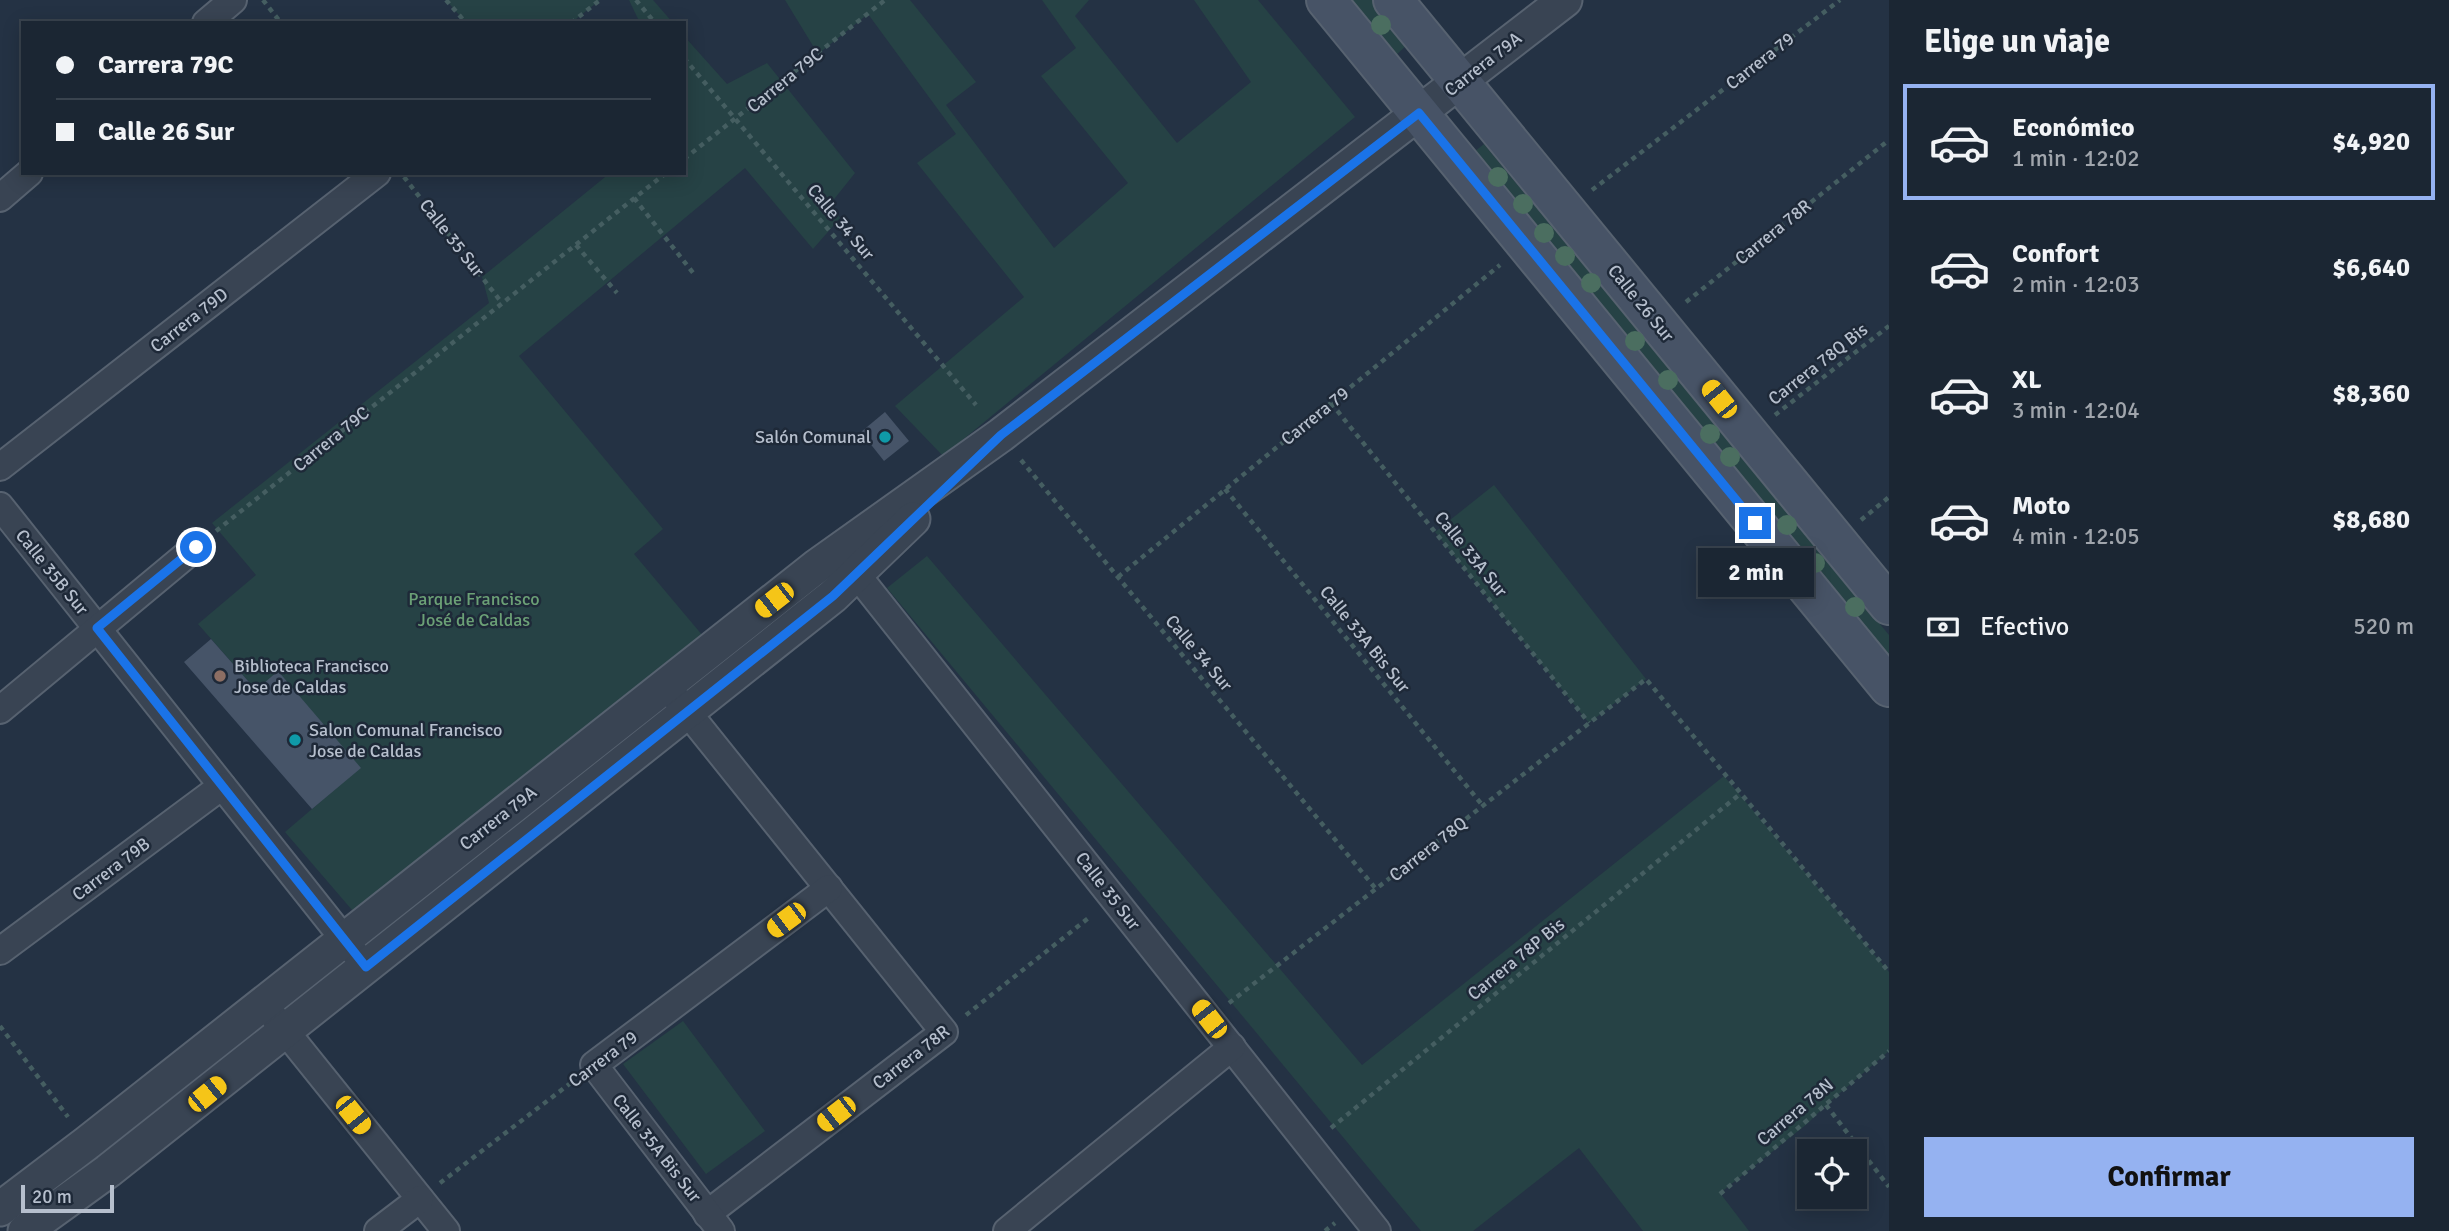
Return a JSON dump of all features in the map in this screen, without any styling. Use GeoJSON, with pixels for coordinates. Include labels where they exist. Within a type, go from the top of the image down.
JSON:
{"type":"FeatureCollection","features":[{"type":"Feature","properties":{"kind":"main road"},"geometry":{"type":"LineString","coordinates":[[1326,0],[1889,687]]}},
{"type":"Feature","properties":{"kind":"main road","name":"Calle 26 Sur"},"geometry":{"type":"LineString","coordinates":[[1393,0],[1889,605]]}},
{"type":"Feature","properties":{"kind":"street"},"geometry":{"type":"LineString","coordinates":[[208,21],[233,0]]}},
{"type":"Feature","properties":{"kind":"street","name":"Carrera 79A"},"geometry":{"type":"LineString","coordinates":[[0,1209],[666,685],[847,562],[1001,435],[1565,0]]}},
{"type":"Feature","properties":{"kind":"street"},"geometry":{"type":"LineString","coordinates":[[0,198],[27,175]]}},
{"type":"Feature","properties":{"kind":"street","name":"Carrera 79D"},"geometry":{"type":"LineString","coordinates":[[0,467],[374,175]]}},
{"type":"Feature","properties":{"kind":"street","name":"Calle 35B Sur"},"geometry":{"type":"LineString","coordinates":[[0,506],[366,967]]}},
{"type":"Feature","properties":{"kind":"street"},"geometry":{"type":"LineString","coordinates":[[0,710],[196,547]]}},
{"type":"Feature","properties":{"kind":"street","name":"Carrera 79A"},"geometry":{"type":"LineString","coordinates":[[25,1231],[108,1171],[833,596],[847,562]]}},
{"type":"Feature","properties":{"kind":"street","name":"Calle 35 Sur"},"geometry":{"type":"LineString","coordinates":[[847,562],[1377,1231]]}},
{"type":"Feature","properties":{"kind":"street"},"geometry":{"type":"LineString","coordinates":[[666,685],[944,1032]]}},
{"type":"Feature","properties":{"kind":"street","name":"Carrera 79B"},"geometry":{"type":"LineString","coordinates":[[0,951],[222,786]]}},
{"type":"Feature","properties":{"kind":"street","name":"Carrera 79"},"geometry":{"type":"LineString","coordinates":[[594,1065],[829,888]]}},
{"type":"Feature","properties":{"kind":"street"},"geometry":{"type":"LineString","coordinates":[[263,1004],[446,1231]]}},
{"type":"Feature","properties":{"kind":"street","name":"Carrera 78R"},"geometry":{"type":"LineString","coordinates":[[714,1222],[944,1032]]}},
{"type":"Feature","properties":{"kind":"street"},"geometry":{"type":"LineString","coordinates":[[1007,1231],[1232,1047]]}},
{"type":"Feature","properties":{"kind":"street","name":"Calle 35A Bis Sur"},"geometry":{"type":"LineString","coordinates":[[594,1065],[714,1222]]}},
{"type":"Feature","properties":{"kind":"street"},"geometry":{"type":"LineString","coordinates":[[378,1231],[420,1199]]}},
{"type":"Feature","properties":{"kind":"path"},"geometry":{"type":"LineString","coordinates":[[263,0],[279,21]]}},
{"type":"Feature","properties":{"kind":"path"},"geometry":{"type":"LineString","coordinates":[[446,0],[464,21]]}},
{"type":"Feature","properties":{"kind":"path"},"geometry":{"type":"LineString","coordinates":[[574,21],[600,0]]}},
{"type":"Feature","properties":{"kind":"path"},"geometry":{"type":"LineString","coordinates":[[636,0],[653,21]]}},
{"type":"Feature","properties":{"kind":"path","name":"Carrera 79C"},"geometry":{"type":"LineString","coordinates":[[686,157],[885,0]]}},
{"type":"Feature","properties":{"kind":"path","name":"Carrera 79"},"geometry":{"type":"LineString","coordinates":[[1591,191],[1840,0]]}},
{"type":"Feature","properties":{"kind":"path","name":"Calle 34 Sur"},"geometry":{"type":"LineString","coordinates":[[686,60],[976,405]]}},
{"type":"Feature","properties":{"kind":"path","name":"Carrera 78R"},"geometry":{"type":"LineString","coordinates":[[1658,324],[1889,140]]}},
{"type":"Feature","properties":{"kind":"path","name":"Calle 35 Sur"},"geometry":{"type":"LineString","coordinates":[[403,175],[502,303]]}},
{"type":"Feature","properties":{"kind":"path","name":"Carrera 79C"},"geometry":{"type":"LineString","coordinates":[[196,547],[663,175]]}},
{"type":"Feature","properties":{"kind":"path"},"geometry":{"type":"LineString","coordinates":[[634,198],[694,274]]}},
{"type":"Feature","properties":{"kind":"path"},"geometry":{"type":"LineString","coordinates":[[576,245],[617,293]]}},
{"type":"Feature","properties":{"kind":"path","name":"Carrera 79"},"geometry":{"type":"LineString","coordinates":[[1118,577],[1504,262]]}},
{"type":"Feature","properties":{"kind":"path","name":"Carrera 78Q Bis"},"geometry":{"type":"LineString","coordinates":[[1774,416],[1889,326]]}},
{"type":"Feature","properties":{"kind":"path","name":"Calle 33A Sur"},"geometry":{"type":"LineString","coordinates":[[1331,403],[1589,723]]}},
{"type":"Feature","properties":{"kind":"path","name":"Calle 34 Sur"},"geometry":{"type":"LineString","coordinates":[[1001,435],[1376,889]]}},
{"type":"Feature","properties":{"kind":"path","name":"Calle 33A Bis Sur"},"geometry":{"type":"LineString","coordinates":[[1225,489],[1483,806]]}},
{"type":"Feature","properties":{"kind":"path"},"geometry":{"type":"LineString","coordinates":[[1859,521],[1889,498]]}},
{"type":"Feature","properties":{"kind":"path","name":"Carrera 78Q"},"geometry":{"type":"LineString","coordinates":[[1209,1019],[1646,679],[1740,794]]}},
{"type":"Feature","properties":{"kind":"path"},"geometry":{"type":"LineString","coordinates":[[1740,794],[1889,972]]}},
{"type":"Feature","properties":{"kind":"path","name":"Carrera 78P Bis"},"geometry":{"type":"LineString","coordinates":[[1310,1146],[1740,794]]}},
{"type":"Feature","properties":{"kind":"path","name":"Carrera 78R"},"geometry":{"type":"LineString","coordinates":[[944,1032],[1113,898]]}},
{"type":"Feature","properties":{"kind":"path"},"geometry":{"type":"LineString","coordinates":[[0,1026],[87,1143]]}},
{"type":"Feature","properties":{"kind":"path","name":"Carrera 78N"},"geometry":{"type":"LineString","coordinates":[[1720,1194],[1889,1051]]}},
{"type":"Feature","properties":{"kind":"path","name":"Carrera 79"},"geometry":{"type":"LineString","coordinates":[[420,1199],[594,1065]]}},
{"type":"Feature","properties":{"kind":"path"},"geometry":{"type":"LineString","coordinates":[[1825,1105],[1889,1187]]}},
{"type":"Feature","properties":{"kind":"green space"},"geometry":{"type":"Polygon","coordinates":[[[446,0],[600,0],[574,21],[464,21],[446,0]]]}},
{"type":"Feature","properties":{"kind":"green space"},"geometry":{"type":"Polygon","coordinates":[[[629,0],[653,0],[671,21],[639,21],[629,0]]]}},
{"type":"Feature","properties":{"kind":"green space"},"geometry":{"type":"Polygon","coordinates":[[[785,0],[910,0],[976,82],[946,105],[1054,248],[1128,183],[1041,76],[1076,48],[1042,0],[1089,0],[1075,16],[1177,143],[1251,82],[1194,0],[1258,0],[1355,117],[943,456],[895,406],[1024,297],[917,163],[956,134],[868,14],[818,54],[785,0]]]}},
{"type":"Feature","properties":{"kind":"green space"},"geometry":{"type":"Polygon","coordinates":[[[1347,0],[1374,0],[1409,43],[1394,57],[1347,0]]]}},
{"type":"Feature","properties":{"kind":"green space","name":"Parque Francisco José de Caldas"},"geometry":{"type":"Polygon","coordinates":[[[686,38],[727,84],[767,63],[855,173],[831,203],[840,218],[813,249],[745,168],[519,356],[663,529],[634,554],[703,636],[358,917],[285,832],[360,768],[256,690],[198,624],[256,575],[212,523],[489,303],[482,277],[608,175],[686,175],[686,38]]]}},
{"type":"Feature","properties":{"kind":"green space"},"geometry":{"type":"Polygon","coordinates":[[[1484,144],[1889,635],[1889,664],[1470,155],[1484,144]]]}},
{"type":"Feature","properties":{"kind":"green space"},"geometry":{"type":"Polygon","coordinates":[[[1494,485],[1646,679],[1589,723],[1435,532],[1494,485]]]}},
{"type":"Feature","properties":{"kind":"green space"},"geometry":{"type":"Polygon","coordinates":[[[927,556],[1362,1065],[1724,776],[1889,972],[1889,1051],[1807,1124],[1720,1193],[1749,1231],[1643,1231],[1579,1148],[1473,1231],[1421,1231],[887,588],[927,556]]]}},
{"type":"Feature","properties":{"kind":"green space"},"geometry":{"type":"Polygon","coordinates":[[[683,1021],[765,1131],[706,1174],[623,1064],[683,1021]]]}},
{"type":"Feature","properties":{"kind":"building","name":"Salón Comunal"},"geometry":{"type":"Polygon","coordinates":[[[885,412],[909,441],[884,461],[861,432],[885,412]]]}},
{"type":"Feature","properties":{"kind":"building","name":"Salon Comunal Francisco Jose de Caldas"},"geometry":{"type":"Polygon","coordinates":[[[211,639],[256,690],[278,671],[361,768],[312,809],[184,662],[211,639]]]}},
{"type":"Feature","properties":{"kind":"place","name":"Salón Comunal"},"geometry":{"type":"Point","coordinates":[885,437]}},
{"type":"Feature","properties":{"kind":"place","name":"Biblioteca Francisco Jose de Caldas"},"geometry":{"type":"Point","coordinates":[220,676]}},
{"type":"Feature","properties":{"kind":"place","name":"Salon Comunal Francisco Jose de Caldas"},"geometry":{"type":"Point","coordinates":[295,740]}},
{"type":"Feature","properties":{"kind":"route"},"geometry":{"type":"LineString","coordinates":[[196,547],[97,628],[366,967],[833,596],[1001,435],[1419,113],[1755,523]]}}]}
